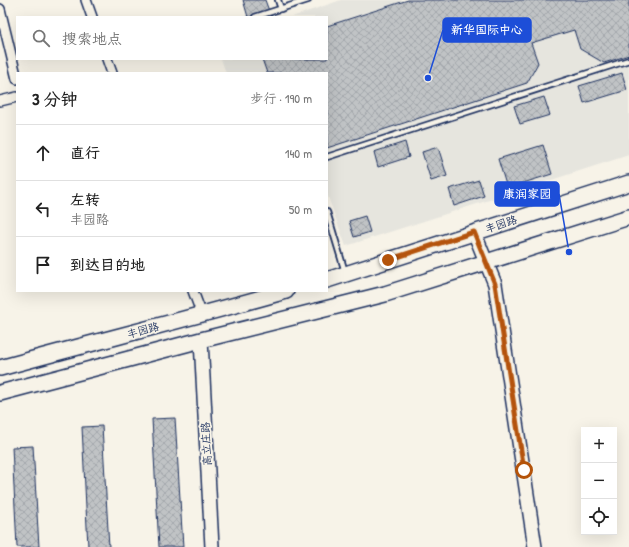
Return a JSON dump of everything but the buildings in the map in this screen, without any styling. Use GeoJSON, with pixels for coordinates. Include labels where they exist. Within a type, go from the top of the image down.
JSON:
{"type":"FeatureCollection","features":[{"type":"Feature","properties":{"kind":"main road","name":"丰园路"},"geometry":{"type":"LineString","coordinates":[[328,280],[629,183]]}},
{"type":"Feature","properties":{"kind":"main road"},"geometry":{"type":"LineString","coordinates":[[0,393],[201,340],[386,294],[629,217]]}},
{"type":"Feature","properties":{"kind":"main road","name":"丰园路"},"geometry":{"type":"LineString","coordinates":[[0,368],[202,315],[282,292]]}},
{"type":"Feature","properties":{"kind":"street"},"geometry":{"type":"LineString","coordinates":[[86,0],[92,16]]}},
{"type":"Feature","properties":{"kind":"street"},"geometry":{"type":"LineString","coordinates":[[0,9],[16,75]]}},
{"type":"Feature","properties":{"kind":"street"},"geometry":{"type":"LineString","coordinates":[[107,60],[112,72]]}},
{"type":"Feature","properties":{"kind":"street"},"geometry":{"type":"LineString","coordinates":[[0,101],[16,97]]}},
{"type":"Feature","properties":{"kind":"street"},"geometry":{"type":"LineString","coordinates":[[474,232],[495,284],[535,547]]}},
{"type":"Feature","properties":{"kind":"street"},"geometry":{"type":"LineString","coordinates":[[192,292],[202,315]]}},
{"type":"Feature","properties":{"kind":"street","name":"高立庄路"},"geometry":{"type":"LineString","coordinates":[[201,340],[212,547]]}},
{"type":"Feature","properties":{"kind":"lane"},"geometry":{"type":"LineString","coordinates":[[278,0],[281,9]]}},
{"type":"Feature","properties":{"kind":"lane"},"geometry":{"type":"LineString","coordinates":[[258,16],[308,0]]}},
{"type":"Feature","properties":{"kind":"lane"},"geometry":{"type":"LineString","coordinates":[[328,157],[629,60]]}},
{"type":"Feature","properties":{"kind":"lane"},"geometry":{"type":"LineString","coordinates":[[328,215],[346,274]]}},
{"type":"Feature","properties":{"kind":"shaded area"},"geometry":{"type":"Polygon","coordinates":[[[341,0],[629,0],[629,155],[346,246],[328,197],[328,72],[226,72],[221,60],[328,60],[328,16],[295,16],[341,0]]]}},
{"type":"Feature","properties":{"kind":"place","name":"新华国际中心"},"geometry":{"type":"Point","coordinates":[428,78]}},
{"type":"Feature","properties":{"kind":"place","name":"康润家园"},"geometry":{"type":"Point","coordinates":[569,252]}},
{"type":"Feature","properties":{"kind":"route"},"geometry":{"type":"LineString","coordinates":[[388,260],[474,232],[495,284],[524,470]]}}]}
